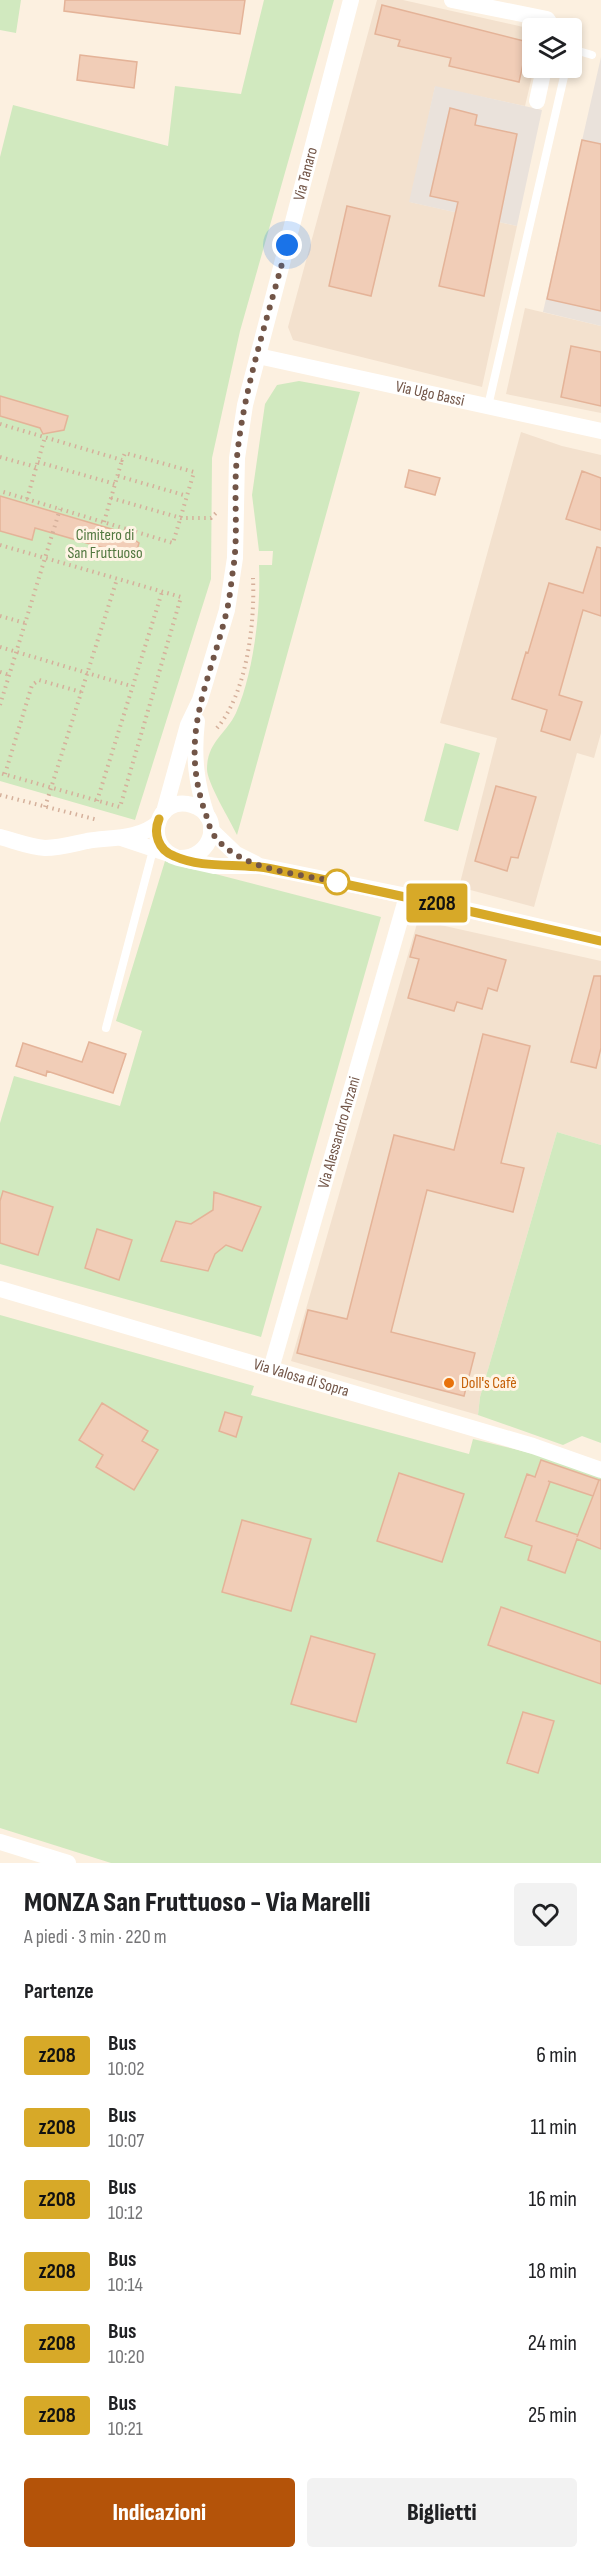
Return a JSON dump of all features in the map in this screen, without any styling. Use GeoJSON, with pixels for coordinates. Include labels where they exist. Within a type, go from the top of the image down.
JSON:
{"type":"FeatureCollection","features":[{"type":"Feature","properties":{"kind":"street","name":"Via Tanaro"},"geometry":{"type":"LineString","coordinates":[[161,818],[188,725],[200,700],[227,610],[235,558],[237,458],[244,405],[351,0]]}},
{"type":"Feature","properties":{"kind":"street"},"geometry":{"type":"LineString","coordinates":[[452,0],[542,18]]}},
{"type":"Feature","properties":{"kind":"street"},"geometry":{"type":"LineString","coordinates":[[537,101],[542,78]]}},
{"type":"Feature","properties":{"kind":"street","name":"Via Ugo Bassi"},"geometry":{"type":"LineString","coordinates":[[258,356],[601,430]]}},
{"type":"Feature","properties":{"kind":"street","name":"Via Tanaro"},"geometry":{"type":"LineString","coordinates":[[200,700],[195,742],[195,770],[209,824]]}},
{"type":"Feature","properties":{"kind":"street"},"geometry":{"type":"LineString","coordinates":[[0,837],[45,848],[113,839],[150,829],[174,806],[186,804],[199,808],[209,824],[236,854],[260,866]]}},
{"type":"Feature","properties":{"kind":"street"},"geometry":{"type":"LineString","coordinates":[[161,818],[158,841],[174,856],[191,857],[202,852],[208,842],[209,824]]}},
{"type":"Feature","properties":{"kind":"street"},"geometry":{"type":"LineString","coordinates":[[113,839],[214,866],[260,866],[407,896],[601,941]]}},
{"type":"Feature","properties":{"kind":"street","name":"Via Alessandro Anzani"},"geometry":{"type":"LineString","coordinates":[[271,1369],[407,896]]}},
{"type":"Feature","properties":{"kind":"street","name":"Via Valosa di Sopra"},"geometry":{"type":"LineString","coordinates":[[0,1290],[533,1446],[601,1470]]}},
{"type":"Feature","properties":{"kind":"street"},"geometry":{"type":"LineString","coordinates":[[0,1842],[68,1863]]}},
{"type":"Feature","properties":{"kind":"lane"},"geometry":{"type":"LineString","coordinates":[[582,52],[592,55]]}},
{"type":"Feature","properties":{"kind":"lane"},"geometry":{"type":"LineString","coordinates":[[488,406],[564,78]]}},
{"type":"Feature","properties":{"kind":"lane"},"geometry":{"type":"LineString","coordinates":[[105,1028],[153,850]]}},
{"type":"Feature","properties":{"kind":"path"},"geometry":{"type":"LineString","coordinates":[[0,424],[122,460]]}},
{"type":"Feature","properties":{"kind":"path"},"geometry":{"type":"LineString","coordinates":[[27,499],[45,437]]}},
{"type":"Feature","properties":{"kind":"path"},"geometry":{"type":"LineString","coordinates":[[0,491],[173,543],[194,472],[125,453],[104,522]]}},
{"type":"Feature","properties":{"kind":"path"},"geometry":{"type":"LineString","coordinates":[[0,457],[116,484]]}},
{"type":"Feature","properties":{"kind":"path"},"geometry":{"type":"LineString","coordinates":[[118,476],[187,496]]}},
{"type":"Feature","properties":{"kind":"path"},"geometry":{"type":"LineString","coordinates":[[111,498],[181,518]]}},
{"type":"Feature","properties":{"kind":"path"},"geometry":{"type":"LineString","coordinates":[[0,705],[60,509]]}},
{"type":"Feature","properties":{"kind":"path"},"geometry":{"type":"LineString","coordinates":[[0,545],[181,597],[120,807],[2,774],[32,685],[39,680],[81,692]]}},
{"type":"Feature","properties":{"kind":"path"},"geometry":{"type":"LineString","coordinates":[[210,736],[232,706],[251,643],[253,574]]}},
{"type":"Feature","properties":{"kind":"path"},"geometry":{"type":"LineString","coordinates":[[45,807],[117,579]]}},
{"type":"Feature","properties":{"kind":"path"},"geometry":{"type":"LineString","coordinates":[[97,801],[162,592]]}},
{"type":"Feature","properties":{"kind":"path"},"geometry":{"type":"LineString","coordinates":[[0,616],[25,623]]}},
{"type":"Feature","properties":{"kind":"path"},"geometry":{"type":"LineString","coordinates":[[0,647],[131,686]]}},
{"type":"Feature","properties":{"kind":"path"},"geometry":{"type":"LineString","coordinates":[[0,672],[9,675]]}},
{"type":"Feature","properties":{"kind":"path"},"geometry":{"type":"LineString","coordinates":[[0,795],[102,820]]}},
{"type":"Feature","properties":{"kind":"shaded area"},"geometry":{"type":"Polygon","coordinates":[[[377,0],[403,0],[522,27],[522,78],[532,78],[525,106],[435,87],[410,202],[517,226],[482,387],[293,340],[288,327],[377,0]]]}},
{"type":"Feature","properties":{"kind":"shaded area"},"geometry":{"type":"Polygon","coordinates":[[[601,57],[601,326],[543,312],[601,57]]]}},
{"type":"Feature","properties":{"kind":"shaded area"},"geometry":{"type":"Polygon","coordinates":[[[435,86],[542,110],[517,226],[409,202],[435,86]]]}},
{"type":"Feature","properties":{"kind":"shaded area"},"geometry":{"type":"Polygon","coordinates":[[[525,308],[601,326],[601,413],[506,394],[525,308]]]}},
{"type":"Feature","properties":{"kind":"shaded area"},"geometry":{"type":"Polygon","coordinates":[[[521,432],[562,446],[601,455],[601,733],[594,758],[577,753],[534,907],[459,887],[497,738],[440,723],[521,432]]]}},
{"type":"Feature","properties":{"kind":"shaded area"},"geometry":{"type":"Polygon","coordinates":[[[418,920],[601,961],[601,1145],[557,1132],[480,1397],[478,1415],[291,1361],[418,920]]]}},
{"type":"Feature","properties":{"kind":"green space"},"geometry":{"type":"Polygon","coordinates":[[[0,0],[21,0],[16,33],[0,30],[0,0]]]}},
{"type":"Feature","properties":{"kind":"green space","name":"Cimitero di San Fruttuoso"},"geometry":{"type":"Polygon","coordinates":[[[264,0],[334,0],[240,331],[212,458],[211,579],[135,820],[0,781],[0,157],[13,105],[168,146],[175,86],[241,94],[264,0]]]}},
{"type":"Feature","properties":{"kind":"green space"},"geometry":{"type":"Polygon","coordinates":[[[299,381],[360,392],[237,835],[211,783],[207,769],[208,760],[214,745],[236,713],[242,697],[255,640],[259,601],[259,565],[272,565],[273,551],[259,551],[252,495],[265,404],[277,385],[299,381]]]}},
{"type":"Feature","properties":{"kind":"green space"},"geometry":{"type":"Polygon","coordinates":[[[445,743],[480,753],[458,831],[424,821],[445,743]]]}},
{"type":"Feature","properties":{"kind":"green space"},"geometry":{"type":"Polygon","coordinates":[[[165,861],[381,917],[261,1337],[0,1264],[0,1123],[14,1076],[120,1106],[142,1031],[116,1021],[165,861]]]}},
{"type":"Feature","properties":{"kind":"green space"},"geometry":{"type":"Polygon","coordinates":[[[557,1132],[601,1145],[601,1443],[582,1436],[563,1445],[478,1415],[480,1397],[557,1132]]]}},
{"type":"Feature","properties":{"kind":"green space"},"geometry":{"type":"Polygon","coordinates":[[[0,1315],[254,1386],[251,1395],[469,1454],[473,1439],[542,1456],[601,1477],[601,1863],[111,1863],[0,1828],[0,1315]]]}},
{"type":"Feature","properties":{"kind":"building"},"geometry":{"type":"Polygon","coordinates":[[[65,0],[245,0],[240,34],[64,11],[65,0]]]}},
{"type":"Feature","properties":{"kind":"building"},"geometry":{"type":"Polygon","coordinates":[[[382,5],[522,40],[522,69],[519,82],[449,66],[451,58],[398,46],[400,40],[375,34],[382,5]]]}},
{"type":"Feature","properties":{"kind":"building"},"geometry":{"type":"Polygon","coordinates":[[[80,55],[137,62],[134,88],[77,80],[80,55]]]}},
{"type":"Feature","properties":{"kind":"building"},"geometry":{"type":"Polygon","coordinates":[[[450,108],[477,115],[475,125],[517,134],[484,296],[439,286],[458,202],[430,196],[450,108]]]}},
{"type":"Feature","properties":{"kind":"building"},"geometry":{"type":"Polygon","coordinates":[[[582,140],[601,144],[601,311],[547,299],[582,140]]]}},
{"type":"Feature","properties":{"kind":"building"},"geometry":{"type":"Polygon","coordinates":[[[347,206],[390,216],[371,296],[329,286],[347,206]]]}},
{"type":"Feature","properties":{"kind":"building"},"geometry":{"type":"Polygon","coordinates":[[[571,346],[601,352],[601,406],[561,397],[571,346]]]}},
{"type":"Feature","properties":{"kind":"building"},"geometry":{"type":"Polygon","coordinates":[[[0,396],[68,416],[64,430],[43,434],[40,428],[0,416],[0,396]]]}},
{"type":"Feature","properties":{"kind":"building"},"geometry":{"type":"Polygon","coordinates":[[[409,470],[440,478],[435,495],[405,487],[409,470]]]}},
{"type":"Feature","properties":{"kind":"building"},"geometry":{"type":"Polygon","coordinates":[[[582,471],[601,478],[601,530],[566,519],[582,471]]]}},
{"type":"Feature","properties":{"kind":"building"},"geometry":{"type":"Polygon","coordinates":[[[0,496],[125,533],[139,543],[135,557],[35,528],[32,540],[0,531],[0,496]]]}},
{"type":"Feature","properties":{"kind":"building"},"geometry":{"type":"Polygon","coordinates":[[[597,547],[601,548],[601,616],[583,610],[559,695],[582,702],[570,740],[541,731],[547,710],[512,699],[549,583],[583,593],[597,547]]]}},
{"type":"Feature","properties":{"kind":"building"},"geometry":{"type":"Polygon","coordinates":[[[496,786],[536,797],[518,858],[511,857],[507,871],[475,861],[496,786]]]}},
{"type":"Feature","properties":{"kind":"building"},"geometry":{"type":"Polygon","coordinates":[[[416,935],[506,960],[497,991],[488,988],[482,1009],[457,1002],[454,1011],[408,998],[419,959],[410,957],[416,935]]]}},
{"type":"Feature","properties":{"kind":"building"},"geometry":{"type":"Polygon","coordinates":[[[594,976],[601,976],[601,1048],[596,1068],[571,1062],[594,976]]]}},
{"type":"Feature","properties":{"kind":"building"},"geometry":{"type":"Polygon","coordinates":[[[483,1034],[530,1046],[501,1163],[524,1168],[513,1212],[427,1190],[391,1332],[475,1353],[464,1396],[297,1353],[308,1310],[347,1319],[394,1135],[454,1150],[483,1034]]]}},
{"type":"Feature","properties":{"kind":"building"},"geometry":{"type":"Polygon","coordinates":[[[89,1042],[126,1054],[113,1093],[47,1071],[46,1076],[16,1066],[23,1043],[82,1062],[89,1042]]]}},
{"type":"Feature","properties":{"kind":"building"},"geometry":{"type":"Polygon","coordinates":[[[3,1191],[53,1207],[38,1255],[0,1243],[0,1201],[3,1191]]]}},
{"type":"Feature","properties":{"kind":"building"},"geometry":{"type":"Polygon","coordinates":[[[214,1192],[261,1207],[242,1251],[226,1245],[215,1254],[208,1271],[161,1261],[176,1221],[191,1224],[213,1210],[214,1192]]]}},
{"type":"Feature","properties":{"kind":"building"},"geometry":{"type":"Polygon","coordinates":[[[97,1229],[132,1240],[119,1280],[85,1268],[97,1229]]]}},
{"type":"Feature","properties":{"kind":"building"},"geometry":{"type":"Polygon","coordinates":[[[102,1403],[148,1431],[142,1441],[158,1450],[134,1490],[96,1467],[103,1455],[79,1440],[102,1403]]]}},
{"type":"Feature","properties":{"kind":"building"},"geometry":{"type":"Polygon","coordinates":[[[225,1412],[242,1417],[236,1437],[219,1431],[225,1412]]]}},
{"type":"Feature","properties":{"kind":"building"},"geometry":{"type":"Polygon","coordinates":[[[541,1460],[601,1480],[601,1549],[577,1539],[565,1573],[528,1560],[532,1546],[505,1537],[527,1474],[535,1477],[541,1460]],[[548,1481],[550,1482],[536,1521],[578,1535],[593,1496],[548,1481]]]}},
{"type":"Feature","properties":{"kind":"building"},"geometry":{"type":"Polygon","coordinates":[[[399,1473],[464,1494],[442,1562],[377,1541],[399,1473]]]}},
{"type":"Feature","properties":{"kind":"building"},"geometry":{"type":"Polygon","coordinates":[[[242,1520],[311,1539],[291,1611],[222,1592],[242,1520]]]}},
{"type":"Feature","properties":{"kind":"building"},"geometry":{"type":"Polygon","coordinates":[[[501,1607],[601,1642],[601,1684],[488,1645],[501,1607]]]}},
{"type":"Feature","properties":{"kind":"building"},"geometry":{"type":"Polygon","coordinates":[[[311,1636],[375,1654],[356,1722],[291,1704],[311,1636]]]}},
{"type":"Feature","properties":{"kind":"building"},"geometry":{"type":"Polygon","coordinates":[[[523,1712],[554,1721],[538,1773],[507,1763],[523,1712]]]}},
{"type":"Feature","properties":{"kind":"bus line","name":"z208"},"geometry":{"type":"LineString","coordinates":[[159,819],[156,828],[158,841],[167,853],[178,858],[214,866],[260,866],[407,896],[601,941]]}},
{"type":"Feature","properties":{"kind":"place","name":"Doll's Cafè"},"geometry":{"type":"Point","coordinates":[449,1383]}},
{"type":"Feature","properties":{"kind":"route"},"geometry":{"type":"LineString","coordinates":[[287,245],[244,405],[237,458],[235,558],[227,610],[200,700],[194,753],[195,770],[197,785],[211,830],[224,845],[260,866],[337,882]]}}]}
